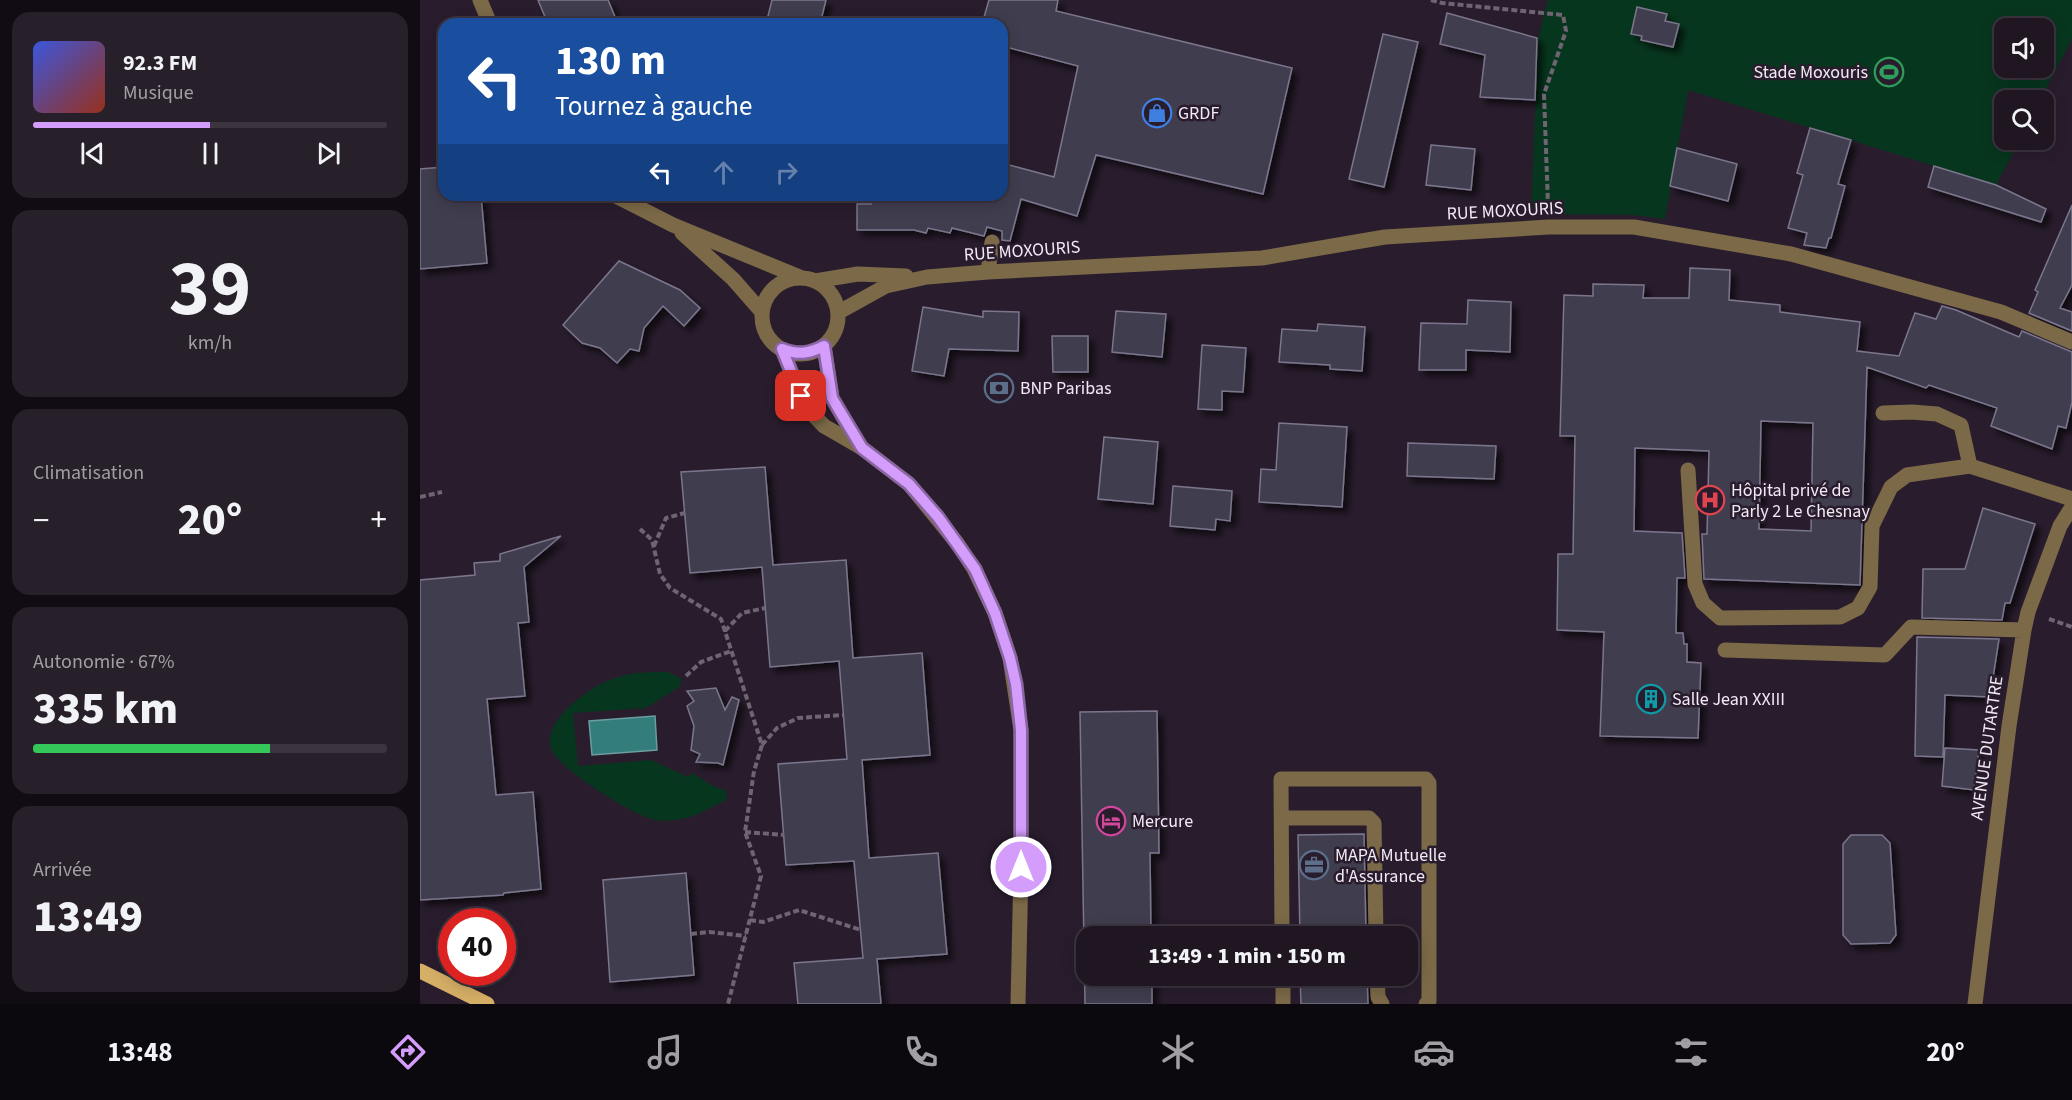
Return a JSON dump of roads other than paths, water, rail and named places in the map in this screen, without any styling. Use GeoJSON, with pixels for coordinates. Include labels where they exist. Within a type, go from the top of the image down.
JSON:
{"type":"FeatureCollection","features":[{"type":"Feature","properties":{"kind":"main road"},"geometry":{"type":"LineString","coordinates":[[420,971],[487,1004]]}},
{"type":"Feature","properties":{"kind":"street"},"geometry":{"type":"LineString","coordinates":[[480,0],[488,18]]}},
{"type":"Feature","properties":{"kind":"street"},"geometry":{"type":"LineString","coordinates":[[626,201],[673,225],[809,279],[824,286],[836,302],[838,312],[836,331],[824,346],[811,353],[796,354],[773,343],[766,334],[762,312],[765,301],[779,284],[790,279],[809,279]]}},
{"type":"Feature","properties":{"kind":"street"},"geometry":{"type":"LineString","coordinates":[[673,225],[733,279],[762,312]]}},
{"type":"Feature","properties":{"kind":"street","name":"RUE MOXOURIS"},"geometry":{"type":"LineString","coordinates":[[838,312],[886,286],[927,278],[988,272],[1262,258],[1385,237],[1549,227],[1634,227],[1791,254],[2001,312],[2072,342]]}},
{"type":"Feature","properties":{"kind":"street"},"geometry":{"type":"LineString","coordinates":[[988,272],[992,242]]}},
{"type":"Feature","properties":{"kind":"street","name":"RUE MOXOURIS"},"geometry":{"type":"LineString","coordinates":[[809,279],[858,274],[927,278]]}},
{"type":"Feature","properties":{"kind":"street"},"geometry":{"type":"LineString","coordinates":[[824,346],[832,398],[862,448]]}},
{"type":"Feature","properties":{"kind":"street"},"geometry":{"type":"LineString","coordinates":[[782,349],[805,406],[824,426],[862,448],[909,484],[957,543],[985,589],[995,613],[1016,684],[1021,730],[1018,1004]]}},
{"type":"Feature","properties":{"kind":"street"},"geometry":{"type":"LineString","coordinates":[[1883,413],[1937,414],[1961,425],[1970,466]]}},
{"type":"Feature","properties":{"kind":"street"},"geometry":{"type":"LineString","coordinates":[[1688,470],[1695,584],[1703,603],[1720,618],[1840,617],[1858,608],[1870,587],[1872,526],[1891,487],[1907,475],[1970,466],[2072,499]]}},
{"type":"Feature","properties":{"kind":"street","name":"AVENUE DUTARTRE"},"geometry":{"type":"LineString","coordinates":[[1975,1004],[2009,726],[2024,630],[2028,612],[2060,526],[2072,507]]}},
{"type":"Feature","properties":{"kind":"street"},"geometry":{"type":"LineString","coordinates":[[1725,650],[1885,655],[1911,627],[2024,630]]}},
{"type":"Feature","properties":{"kind":"street"},"geometry":{"type":"LineString","coordinates":[[1282,926],[1281,779],[1426,779],[1429,783],[1429,1001],[1426,1004]]}},
{"type":"Feature","properties":{"kind":"street"},"geometry":{"type":"LineString","coordinates":[[1282,818],[1370,818],[1374,823],[1376,926]]}},
{"type":"Feature","properties":{"kind":"street"},"geometry":{"type":"LineString","coordinates":[[1283,986],[1283,1004]]}},
{"type":"Feature","properties":{"kind":"street"},"geometry":{"type":"LineString","coordinates":[[1378,986],[1378,997],[1382,1004]]}},
{"type":"Feature","properties":{"kind":"place","name":"Stade Moxouris"},"geometry":{"type":"Point","coordinates":[1889,72]}},
{"type":"Feature","properties":{"kind":"place","name":"GRDF"},"geometry":{"type":"Point","coordinates":[1157,113]}},
{"type":"Feature","properties":{"kind":"place","name":"BNP Paribas"},"geometry":{"type":"Point","coordinates":[999,388]}},
{"type":"Feature","properties":{"kind":"place","name":"Hôpital privé de Parly 2 Le Chesnay"},"geometry":{"type":"Point","coordinates":[1710,500]}},
{"type":"Feature","properties":{"kind":"place","name":"Salle Jean XXIII"},"geometry":{"type":"Point","coordinates":[1651,699]}},
{"type":"Feature","properties":{"kind":"place","name":"Mercure"},"geometry":{"type":"Point","coordinates":[1111,821]}},
{"type":"Feature","properties":{"kind":"place","name":"MAPA Mutuelle d'Assurance"},"geometry":{"type":"Point","coordinates":[1314,865]}}]}
